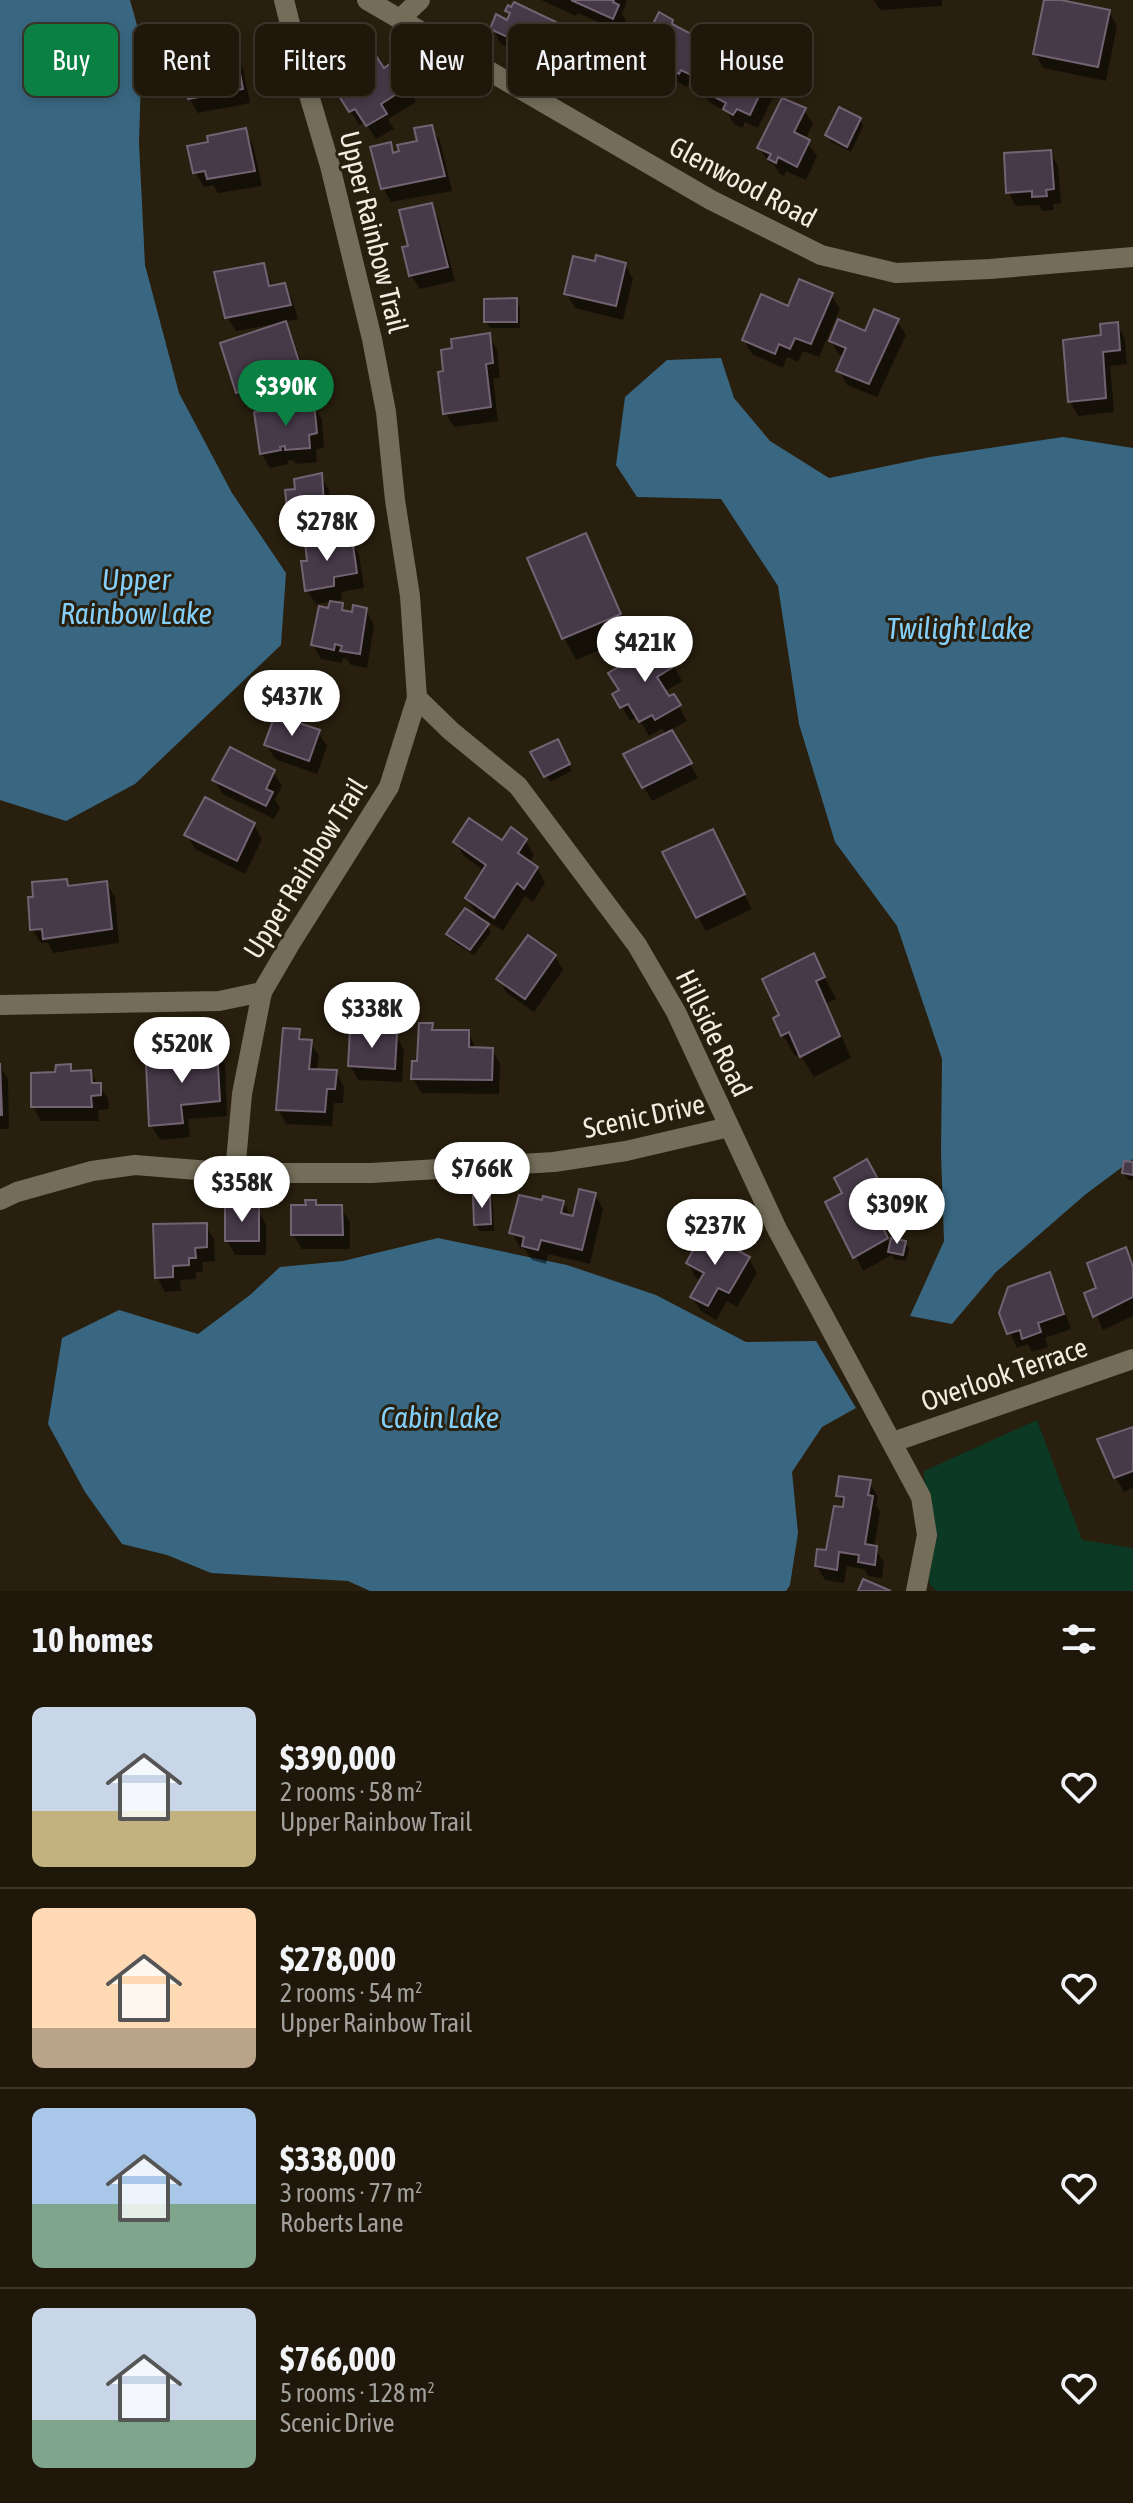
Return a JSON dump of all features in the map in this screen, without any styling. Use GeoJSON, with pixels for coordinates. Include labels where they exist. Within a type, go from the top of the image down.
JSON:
{"type":"FeatureCollection","features":[{"type":"Feature","properties":{"kind":"street","name":"Upper Rainbow Trail"},"geometry":{"type":"LineString","coordinates":[[0,1005],[219,1001],[262,992],[389,787],[417,698],[410,596],[395,500],[386,412],[334,181],[284,0]]}},
{"type":"Feature","properties":{"kind":"street","name":"Glenwood Road"},"geometry":{"type":"LineString","coordinates":[[367,0],[711,200],[821,255],[896,273],[1133,257]]}},
{"type":"Feature","properties":{"kind":"street"},"geometry":{"type":"LineString","coordinates":[[400,19],[420,0]]}},
{"type":"Feature","properties":{"kind":"street","name":"Hillside Road"},"geometry":{"type":"LineString","coordinates":[[417,698],[451,731],[518,786],[637,945],[676,1012],[777,1229],[893,1442]]}},
{"type":"Feature","properties":{"kind":"street"},"geometry":{"type":"LineString","coordinates":[[235,1173],[242,1094],[262,992]]}},
{"type":"Feature","properties":{"kind":"street","name":"Scenic Drive"},"geometry":{"type":"LineString","coordinates":[[0,1200],[17,1192],[92,1171],[135,1165],[235,1173],[371,1173],[554,1162],[626,1151],[729,1127]]}},
{"type":"Feature","properties":{"kind":"street","name":"Overlook Terrace"},"geometry":{"type":"LineString","coordinates":[[893,1442],[1133,1359]]}},
{"type":"Feature","properties":{"kind":"street"},"geometry":{"type":"LineString","coordinates":[[893,1442],[921,1497],[927,1535],[916,1591]]}},
{"type":"Feature","properties":{"kind":"green space"},"geometry":{"type":"Polygon","coordinates":[[[1037,1420],[1082,1540],[1133,1548],[1133,1591],[936,1591],[929,1583],[924,1471],[1037,1420]]]}},
{"type":"Feature","properties":{"kind":"water","name":"Upper Rainbow Lake"},"geometry":{"type":"Polygon","coordinates":[[[0,0],[130,0],[137,24],[134,24],[134,96],[140,96],[139,143],[145,265],[179,393],[232,493],[286,573],[281,645],[135,784],[66,821],[0,800],[0,0]]]}},
{"type":"Feature","properties":{"kind":"water","name":"Twilight Lake"},"geometry":{"type":"Polygon","coordinates":[[[721,358],[734,398],[770,441],[829,478],[930,457],[1063,437],[1133,448],[1133,1159],[1086,1194],[996,1272],[952,1324],[910,1316],[944,1241],[942,1059],[897,926],[835,842],[799,724],[778,586],[721,499],[637,497],[616,465],[625,397],[667,360],[721,358]]]}},
{"type":"Feature","properties":{"kind":"water","name":"Cabin Lake"},"geometry":{"type":"Polygon","coordinates":[[[438,1238],[567,1265],[656,1295],[746,1342],[816,1341],[856,1408],[822,1427],[792,1472],[798,1533],[790,1585],[786,1591],[370,1591],[348,1581],[211,1573],[167,1555],[122,1544],[85,1492],[48,1424],[62,1338],[119,1310],[198,1334],[250,1295],[280,1267],[343,1261],[438,1238]]]}},
{"type":"Feature","properties":{"kind":"building"},"geometry":{"type":"Polygon","coordinates":[[[571,0],[614,0],[619,5],[613,19],[571,0]]]}},
{"type":"Feature","properties":{"kind":"building"},"geometry":{"type":"Polygon","coordinates":[[[1044,0],[1061,0],[1110,10],[1098,67],[1033,54],[1044,0]]]}},
{"type":"Feature","properties":{"kind":"building"},"geometry":{"type":"Polygon","coordinates":[[[514,2],[556,22],[508,24],[508,37],[492,30],[496,14],[507,20],[510,13],[505,11],[508,5],[511,7],[514,2]]]}},
{"type":"Feature","properties":{"kind":"building"},"geometry":{"type":"Polygon","coordinates":[[[659,12],[673,20],[672,24],[653,24],[659,12]]]}},
{"type":"Feature","properties":{"kind":"building"},"geometry":{"type":"Polygon","coordinates":[[[675,26],[691,34],[691,75],[681,70],[679,74],[675,72],[675,26]]]}},
{"type":"Feature","properties":{"kind":"building"},"geometry":{"type":"Polygon","coordinates":[[[375,54],[384,68],[391,63],[391,96],[393,96],[381,104],[387,114],[366,126],[355,109],[349,112],[339,96],[375,96],[375,54]]]}},
{"type":"Feature","properties":{"kind":"building"},"geometry":{"type":"Polygon","coordinates":[[[239,67],[243,89],[239,90],[239,67]]]}},
{"type":"Feature","properties":{"kind":"building"},"geometry":{"type":"Polygon","coordinates":[[[713,96],[759,96],[750,115],[737,109],[733,115],[723,109],[726,103],[713,96]]]}},
{"type":"Feature","properties":{"kind":"building"},"geometry":{"type":"Polygon","coordinates":[[[782,98],[806,108],[794,132],[810,140],[797,167],[778,157],[776,163],[768,159],[771,154],[757,148],[782,98]]]}},
{"type":"Feature","properties":{"kind":"building"},"geometry":{"type":"Polygon","coordinates":[[[839,107],[861,118],[847,147],[825,135],[839,107]]]}},
{"type":"Feature","properties":{"kind":"building"},"geometry":{"type":"Polygon","coordinates":[[[432,125],[445,176],[381,189],[370,147],[391,142],[393,153],[399,151],[397,145],[417,141],[414,128],[432,125]]]}},
{"type":"Feature","properties":{"kind":"building"},"geometry":{"type":"Polygon","coordinates":[[[246,128],[255,171],[207,179],[205,171],[193,173],[187,146],[208,142],[207,136],[246,128]]]}},
{"type":"Feature","properties":{"kind":"building"},"geometry":{"type":"Polygon","coordinates":[[[1051,150],[1054,189],[1046,190],[1047,196],[1032,197],[1032,191],[1006,193],[1004,153],[1051,150]]]}},
{"type":"Feature","properties":{"kind":"building"},"geometry":{"type":"Polygon","coordinates":[[[432,203],[448,267],[409,276],[402,247],[408,246],[399,210],[432,203]]]}},
{"type":"Feature","properties":{"kind":"building"},"geometry":{"type":"Polygon","coordinates":[[[596,255],[626,263],[616,306],[564,294],[573,256],[595,261],[596,255]]]}},
{"type":"Feature","properties":{"kind":"building"},"geometry":{"type":"Polygon","coordinates":[[[264,263],[269,286],[285,283],[291,305],[225,318],[214,272],[264,263]]]}},
{"type":"Feature","properties":{"kind":"building"},"geometry":{"type":"Polygon","coordinates":[[[799,279],[833,293],[811,344],[795,338],[790,349],[779,344],[775,354],[742,340],[761,294],[788,306],[799,279]]]}},
{"type":"Feature","properties":{"kind":"building"},"geometry":{"type":"Polygon","coordinates":[[[517,298],[517,322],[484,322],[484,299],[517,298]]]}},
{"type":"Feature","properties":{"kind":"building"},"geometry":{"type":"Polygon","coordinates":[[[874,309],[899,319],[869,384],[836,371],[846,348],[829,341],[838,319],[865,331],[874,309]]]}},
{"type":"Feature","properties":{"kind":"building"},"geometry":{"type":"Polygon","coordinates":[[[286,321],[302,371],[236,393],[220,343],[286,321]]]}},
{"type":"Feature","properties":{"kind":"building"},"geometry":{"type":"Polygon","coordinates":[[[1118,322],[1120,350],[1103,352],[1106,398],[1068,402],[1063,340],[1101,335],[1100,324],[1118,322]]]}},
{"type":"Feature","properties":{"kind":"building"},"geometry":{"type":"Polygon","coordinates":[[[490,333],[493,363],[486,364],[491,407],[443,414],[438,372],[443,371],[441,350],[452,348],[451,339],[490,333]]]}},
{"type":"Feature","properties":{"kind":"building"},"geometry":{"type":"Polygon","coordinates":[[[314,403],[317,433],[309,435],[310,448],[285,450],[285,446],[280,447],[281,450],[260,454],[254,412],[314,403]]]}},
{"type":"Feature","properties":{"kind":"building"},"geometry":{"type":"Polygon","coordinates":[[[322,473],[325,520],[298,525],[297,517],[288,518],[285,490],[295,489],[294,479],[322,473]]]}},
{"type":"Feature","properties":{"kind":"building"},"geometry":{"type":"Polygon","coordinates":[[[586,533],[621,614],[562,639],[527,558],[586,533]]]}},
{"type":"Feature","properties":{"kind":"building"},"geometry":{"type":"Polygon","coordinates":[[[319,538],[320,543],[352,538],[357,573],[334,577],[334,586],[305,591],[301,561],[307,561],[305,541],[319,538]]]}},
{"type":"Feature","properties":{"kind":"building"},"geometry":{"type":"Polygon","coordinates":[[[330,601],[343,603],[342,610],[352,612],[353,605],[367,608],[360,654],[340,651],[342,646],[335,644],[334,650],[311,645],[319,606],[328,608],[330,601]]]}},
{"type":"Feature","properties":{"kind":"building"},"geometry":{"type":"Polygon","coordinates":[[[662,642],[675,666],[657,677],[669,696],[674,694],[681,705],[655,720],[652,715],[639,722],[628,704],[620,708],[612,694],[619,690],[608,673],[662,642]]]}},
{"type":"Feature","properties":{"kind":"building"},"geometry":{"type":"Polygon","coordinates":[[[275,715],[320,730],[309,761],[264,745],[275,715]]]}},
{"type":"Feature","properties":{"kind":"building"},"geometry":{"type":"Polygon","coordinates":[[[672,730],[692,763],[642,788],[623,754],[672,730]]]}},
{"type":"Feature","properties":{"kind":"building"},"geometry":{"type":"Polygon","coordinates":[[[558,739],[570,764],[544,777],[530,752],[558,739]]]}},
{"type":"Feature","properties":{"kind":"building"},"geometry":{"type":"Polygon","coordinates":[[[230,747],[275,770],[266,789],[273,792],[266,806],[212,780],[230,747]]]}},
{"type":"Feature","properties":{"kind":"building"},"geometry":{"type":"Polygon","coordinates":[[[205,797],[255,823],[237,861],[184,835],[205,797]]]}},
{"type":"Feature","properties":{"kind":"building"},"geometry":{"type":"Polygon","coordinates":[[[469,818],[502,840],[511,827],[527,839],[518,853],[538,867],[524,889],[517,883],[494,918],[465,898],[486,865],[453,842],[469,818]]]}},
{"type":"Feature","properties":{"kind":"building"},"geometry":{"type":"Polygon","coordinates":[[[713,829],[745,894],[696,918],[662,852],[713,829]]]}},
{"type":"Feature","properties":{"kind":"building"},"geometry":{"type":"Polygon","coordinates":[[[67,879],[68,886],[107,881],[112,929],[43,939],[42,929],[30,930],[28,897],[33,897],[32,882],[67,879]]]}},
{"type":"Feature","properties":{"kind":"building"},"geometry":{"type":"Polygon","coordinates":[[[465,908],[489,924],[470,950],[446,934],[465,908]]]}},
{"type":"Feature","properties":{"kind":"building"},"geometry":{"type":"Polygon","coordinates":[[[528,935],[556,955],[525,999],[496,979],[528,935]]]}},
{"type":"Feature","properties":{"kind":"building"},"geometry":{"type":"Polygon","coordinates":[[[814,953],[825,977],[816,981],[840,1036],[800,1057],[789,1032],[781,1036],[773,1018],[779,1015],[762,979],[814,953]]]}},
{"type":"Feature","properties":{"kind":"building"},"geometry":{"type":"Polygon","coordinates":[[[350,999],[381,1006],[375,1030],[344,1024],[350,999]]]}},
{"type":"Feature","properties":{"kind":"building"},"geometry":{"type":"Polygon","coordinates":[[[419,1023],[433,1023],[432,1030],[469,1030],[469,1047],[493,1048],[492,1080],[411,1079],[412,1061],[417,1061],[419,1023]]]}},
{"type":"Feature","properties":{"kind":"building"},"geometry":{"type":"Polygon","coordinates":[[[283,1028],[300,1029],[299,1039],[312,1040],[309,1069],[337,1070],[335,1089],[327,1089],[325,1112],[276,1110],[283,1028]]]}},
{"type":"Feature","properties":{"kind":"building"},"geometry":{"type":"Polygon","coordinates":[[[350,1030],[397,1033],[395,1069],[348,1066],[350,1030]]]}},
{"type":"Feature","properties":{"kind":"building"},"geometry":{"type":"Polygon","coordinates":[[[217,1048],[220,1101],[181,1105],[183,1123],[149,1126],[146,1064],[178,1060],[177,1052],[217,1048]]]}},
{"type":"Feature","properties":{"kind":"building"},"geometry":{"type":"Polygon","coordinates":[[[0,1063],[2,1115],[0,1115],[0,1063]]]}},
{"type":"Feature","properties":{"kind":"building"},"geometry":{"type":"Polygon","coordinates":[[[71,1064],[71,1071],[91,1070],[92,1083],[101,1083],[101,1095],[91,1096],[92,1107],[31,1107],[31,1073],[55,1072],[56,1065],[71,1064]]]}},
{"type":"Feature","properties":{"kind":"building"},"geometry":{"type":"Polygon","coordinates":[[[867,1159],[890,1201],[874,1210],[888,1238],[853,1258],[825,1202],[842,1193],[834,1178],[867,1159]]]}},
{"type":"Feature","properties":{"kind":"building"},"geometry":{"type":"Polygon","coordinates":[[[1124,1161],[1133,1162],[1133,1175],[1122,1173],[1124,1161]]]}},
{"type":"Feature","properties":{"kind":"building"},"geometry":{"type":"Polygon","coordinates":[[[579,1189],[596,1193],[582,1250],[541,1240],[538,1250],[522,1246],[524,1237],[509,1233],[519,1195],[564,1201],[561,1213],[573,1216],[579,1189]]]}},
{"type":"Feature","properties":{"kind":"building"},"geometry":{"type":"Polygon","coordinates":[[[473,1195],[490,1195],[491,1224],[474,1225],[473,1195]]]}},
{"type":"Feature","properties":{"kind":"building"},"geometry":{"type":"Polygon","coordinates":[[[305,1200],[316,1200],[316,1205],[342,1205],[343,1235],[291,1235],[291,1205],[306,1205],[305,1200]]]}},
{"type":"Feature","properties":{"kind":"building"},"geometry":{"type":"Polygon","coordinates":[[[225,1207],[259,1207],[259,1241],[225,1241],[225,1207]]]}},
{"type":"Feature","properties":{"kind":"building"},"geometry":{"type":"Polygon","coordinates":[[[207,1223],[207,1247],[195,1248],[196,1258],[189,1258],[189,1265],[173,1266],[173,1277],[155,1278],[153,1224],[207,1223]]]}},
{"type":"Feature","properties":{"kind":"building"},"geometry":{"type":"Polygon","coordinates":[[[703,1232],[750,1257],[729,1293],[718,1288],[708,1306],[690,1297],[704,1273],[686,1263],[703,1232]]]}},
{"type":"Feature","properties":{"kind":"building"},"geometry":{"type":"Polygon","coordinates":[[[891,1238],[906,1241],[903,1255],[888,1252],[891,1238]]]}},
{"type":"Feature","properties":{"kind":"building"},"geometry":{"type":"Polygon","coordinates":[[[1126,1247],[1133,1267],[1133,1297],[1093,1317],[1084,1293],[1096,1288],[1087,1263],[1126,1247]]]}},
{"type":"Feature","properties":{"kind":"building"},"geometry":{"type":"Polygon","coordinates":[[[1050,1272],[1064,1314],[1038,1323],[1041,1332],[1022,1339],[1020,1330],[1007,1334],[999,1313],[1008,1287],[1050,1272]]]}},
{"type":"Feature","properties":{"kind":"building"},"geometry":{"type":"Polygon","coordinates":[[[1133,1427],[1133,1471],[1114,1478],[1097,1439],[1133,1427]]]}},
{"type":"Feature","properties":{"kind":"building"},"geometry":{"type":"Polygon","coordinates":[[[839,1476],[871,1480],[868,1495],[873,1496],[865,1544],[877,1546],[875,1565],[858,1562],[859,1555],[839,1552],[837,1570],[815,1566],[817,1549],[826,1550],[834,1506],[843,1507],[844,1497],[836,1496],[839,1476]]]}},
{"type":"Feature","properties":{"kind":"building"},"geometry":{"type":"Polygon","coordinates":[[[863,1579],[891,1591],[858,1591],[863,1579]]]}}]}
